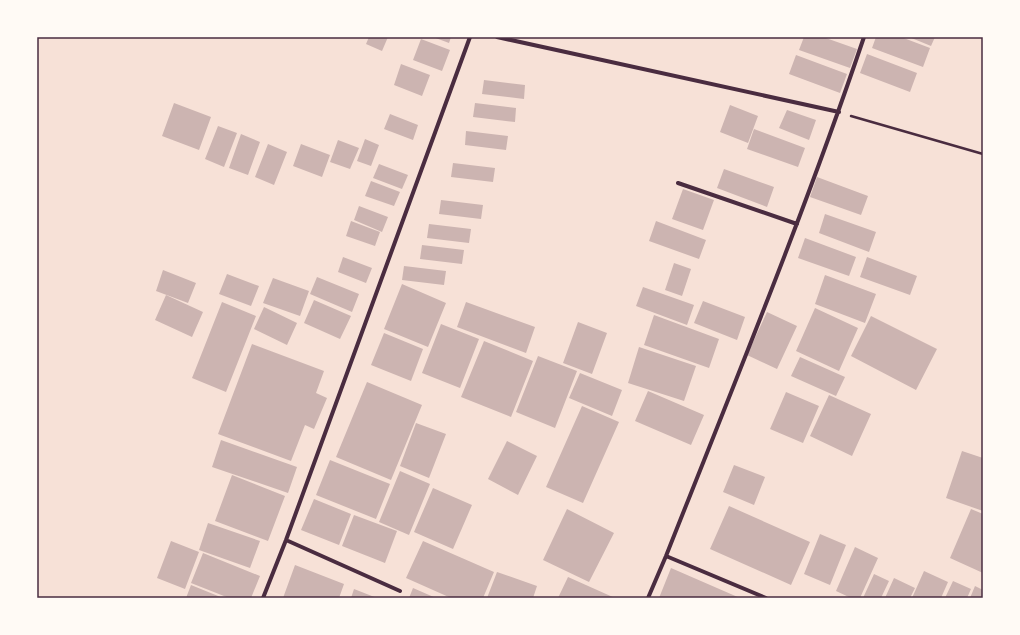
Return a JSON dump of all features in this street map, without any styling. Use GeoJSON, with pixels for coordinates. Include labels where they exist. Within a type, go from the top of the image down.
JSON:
{"type":"FeatureCollection","features":[{"type":"Feature","properties":{"kind":"street"},"geometry":{"type":"LineString","coordinates":[[263,598],[286,540],[470,37]]}},
{"type":"Feature","properties":{"kind":"street"},"geometry":{"type":"LineString","coordinates":[[497,37],[839,112]]}},
{"type":"Feature","properties":{"kind":"street"},"geometry":{"type":"LineString","coordinates":[[648,598],[797,224],[839,112],[864,37]]}},
{"type":"Feature","properties":{"kind":"street"},"geometry":{"type":"LineString","coordinates":[[678,183],[797,224]]}},
{"type":"Feature","properties":{"kind":"street"},"geometry":{"type":"LineString","coordinates":[[286,540],[400,591]]}},
{"type":"Feature","properties":{"kind":"street"},"geometry":{"type":"LineString","coordinates":[[666,556],[766,598]]}},
{"type":"Feature","properties":{"kind":"path"},"geometry":{"type":"LineString","coordinates":[[839,112],[983,154]]}},
{"type":"Feature","properties":{"kind":"building"},"geometry":{"type":"Polygon","coordinates":[[[369,37],[388,37],[382,51],[366,44],[369,37]]]}},
{"type":"Feature","properties":{"kind":"building"},"geometry":{"type":"Polygon","coordinates":[[[433,37],[451,37],[449,43],[433,37]]]}},
{"type":"Feature","properties":{"kind":"building"},"geometry":{"type":"Polygon","coordinates":[[[804,37],[823,37],[857,49],[850,68],[799,50],[804,37]]]}},
{"type":"Feature","properties":{"kind":"building"},"geometry":{"type":"Polygon","coordinates":[[[876,37],[901,37],[930,48],[923,67],[872,48],[876,37]]]}},
{"type":"Feature","properties":{"kind":"building"},"geometry":{"type":"Polygon","coordinates":[[[909,37],[935,37],[931,46],[909,37]]]}},
{"type":"Feature","properties":{"kind":"building"},"geometry":{"type":"Polygon","coordinates":[[[421,39],[450,50],[442,71],[413,60],[421,39]]]}},
{"type":"Feature","properties":{"kind":"building"},"geometry":{"type":"Polygon","coordinates":[[[867,54],[917,73],[910,92],[860,73],[867,54]]]}},
{"type":"Feature","properties":{"kind":"building"},"geometry":{"type":"Polygon","coordinates":[[[796,55],[847,74],[840,93],[789,74],[796,55]]]}},
{"type":"Feature","properties":{"kind":"building"},"geometry":{"type":"Polygon","coordinates":[[[401,64],[430,75],[422,96],[394,85],[401,64]]]}},
{"type":"Feature","properties":{"kind":"building"},"geometry":{"type":"Polygon","coordinates":[[[484,80],[525,85],[524,99],[482,94],[484,80]]]}},
{"type":"Feature","properties":{"kind":"building"},"geometry":{"type":"Polygon","coordinates":[[[174,103],[211,117],[199,150],[162,136],[174,103]]]}},
{"type":"Feature","properties":{"kind":"building"},"geometry":{"type":"Polygon","coordinates":[[[475,103],[516,108],[515,122],[473,117],[475,103]]]}},
{"type":"Feature","properties":{"kind":"building"},"geometry":{"type":"Polygon","coordinates":[[[730,105],[758,116],[748,143],[720,132],[730,105]]]}},
{"type":"Feature","properties":{"kind":"building"},"geometry":{"type":"Polygon","coordinates":[[[787,110],[816,120],[809,140],[779,128],[787,110]]]}},
{"type":"Feature","properties":{"kind":"building"},"geometry":{"type":"Polygon","coordinates":[[[390,114],[418,125],[413,140],[384,129],[390,114]]]}},
{"type":"Feature","properties":{"kind":"building"},"geometry":{"type":"Polygon","coordinates":[[[218,126],[237,133],[224,167],[205,159],[218,126]]]}},
{"type":"Feature","properties":{"kind":"building"},"geometry":{"type":"Polygon","coordinates":[[[754,129],[805,148],[798,167],[747,149],[754,129]]]}},
{"type":"Feature","properties":{"kind":"building"},"geometry":{"type":"Polygon","coordinates":[[[466,131],[508,136],[506,150],[465,145],[466,131]]]}},
{"type":"Feature","properties":{"kind":"building"},"geometry":{"type":"Polygon","coordinates":[[[241,134],[260,142],[248,175],[229,168],[241,134]]]}},
{"type":"Feature","properties":{"kind":"building"},"geometry":{"type":"Polygon","coordinates":[[[365,139],[379,145],[371,166],[357,161],[365,139]]]}},
{"type":"Feature","properties":{"kind":"building"},"geometry":{"type":"Polygon","coordinates":[[[338,140],[359,148],[350,169],[330,162],[338,140]]]}},
{"type":"Feature","properties":{"kind":"building"},"geometry":{"type":"Polygon","coordinates":[[[268,144],[287,152],[274,185],[255,177],[268,144]]]}},
{"type":"Feature","properties":{"kind":"building"},"geometry":{"type":"Polygon","coordinates":[[[301,144],[330,155],[322,177],[293,166],[301,144]]]}},
{"type":"Feature","properties":{"kind":"building"},"geometry":{"type":"Polygon","coordinates":[[[453,163],[495,168],[493,182],[451,177],[453,163]]]}},
{"type":"Feature","properties":{"kind":"building"},"geometry":{"type":"Polygon","coordinates":[[[379,164],[408,175],[402,189],[373,178],[379,164]]]}},
{"type":"Feature","properties":{"kind":"building"},"geometry":{"type":"Polygon","coordinates":[[[724,169],[774,187],[767,207],[717,188],[724,169]]]}},
{"type":"Feature","properties":{"kind":"building"},"geometry":{"type":"Polygon","coordinates":[[[817,177],[868,196],[861,215],[810,197],[817,177]]]}},
{"type":"Feature","properties":{"kind":"building"},"geometry":{"type":"Polygon","coordinates":[[[371,181],[400,192],[394,206],[365,196],[371,181]]]}},
{"type":"Feature","properties":{"kind":"building"},"geometry":{"type":"Polygon","coordinates":[[[683,189],[714,200],[703,230],[672,219],[683,189]]]}},
{"type":"Feature","properties":{"kind":"building"},"geometry":{"type":"Polygon","coordinates":[[[441,200],[483,205],[481,219],[439,214],[441,200]]]}},
{"type":"Feature","properties":{"kind":"building"},"geometry":{"type":"Polygon","coordinates":[[[359,206],[388,217],[382,232],[354,220],[359,206]]]}},
{"type":"Feature","properties":{"kind":"building"},"geometry":{"type":"Polygon","coordinates":[[[825,214],[876,232],[869,252],[819,233],[825,214]]]}},
{"type":"Feature","properties":{"kind":"building"},"geometry":{"type":"Polygon","coordinates":[[[351,221],[380,232],[375,246],[346,236],[351,221]]]}},
{"type":"Feature","properties":{"kind":"building"},"geometry":{"type":"Polygon","coordinates":[[[656,221],[706,240],[699,259],[649,241],[656,221]]]}},
{"type":"Feature","properties":{"kind":"building"},"geometry":{"type":"Polygon","coordinates":[[[429,224],[471,229],[469,243],[427,238],[429,224]]]}},
{"type":"Feature","properties":{"kind":"building"},"geometry":{"type":"Polygon","coordinates":[[[805,238],[856,257],[849,276],[798,258],[805,238]]]}},
{"type":"Feature","properties":{"kind":"building"},"geometry":{"type":"Polygon","coordinates":[[[422,245],[464,250],[462,264],[420,259],[422,245]]]}},
{"type":"Feature","properties":{"kind":"building"},"geometry":{"type":"Polygon","coordinates":[[[343,257],[372,268],[366,283],[338,272],[343,257]]]}},
{"type":"Feature","properties":{"kind":"building"},"geometry":{"type":"Polygon","coordinates":[[[867,257],[917,276],[910,295],[860,277],[867,257]]]}},
{"type":"Feature","properties":{"kind":"building"},"geometry":{"type":"Polygon","coordinates":[[[674,263],[691,269],[682,296],[665,290],[674,263]]]}},
{"type":"Feature","properties":{"kind":"building"},"geometry":{"type":"Polygon","coordinates":[[[404,266],[446,271],[444,285],[402,280],[404,266]]]}},
{"type":"Feature","properties":{"kind":"building"},"geometry":{"type":"Polygon","coordinates":[[[163,270],[196,283],[188,303],[156,291],[163,270]]]}},
{"type":"Feature","properties":{"kind":"building"},"geometry":{"type":"Polygon","coordinates":[[[227,274],[259,286],[251,306],[219,294],[227,274]]]}},
{"type":"Feature","properties":{"kind":"building"},"geometry":{"type":"Polygon","coordinates":[[[825,275],[876,294],[865,323],[815,304],[825,275]]]}},
{"type":"Feature","properties":{"kind":"building"},"geometry":{"type":"Polygon","coordinates":[[[317,277],[359,294],[352,312],[310,294],[317,277]]]}},
{"type":"Feature","properties":{"kind":"building"},"geometry":{"type":"Polygon","coordinates":[[[273,278],[309,291],[300,316],[263,303],[273,278]]]}},
{"type":"Feature","properties":{"kind":"building"},"geometry":{"type":"Polygon","coordinates":[[[402,284],[446,303],[428,347],[384,329],[402,284]]]}},
{"type":"Feature","properties":{"kind":"building"},"geometry":{"type":"Polygon","coordinates":[[[643,287],[694,305],[687,325],[636,306],[643,287]]]}},
{"type":"Feature","properties":{"kind":"building"},"geometry":{"type":"Polygon","coordinates":[[[166,295],[203,312],[192,337],[155,320],[166,295]]]}},
{"type":"Feature","properties":{"kind":"building"},"geometry":{"type":"Polygon","coordinates":[[[314,300],[351,316],[340,339],[304,323],[314,300]]]}},
{"type":"Feature","properties":{"kind":"building"},"geometry":{"type":"Polygon","coordinates":[[[703,301],[745,317],[737,340],[694,323],[703,301]]]}},
{"type":"Feature","properties":{"kind":"building"},"geometry":{"type":"Polygon","coordinates":[[[222,302],[256,316],[226,392],[192,378],[222,302]]]}},
{"type":"Feature","properties":{"kind":"building"},"geometry":{"type":"Polygon","coordinates":[[[466,302],[535,327],[526,353],[457,327],[466,302]]]}},
{"type":"Feature","properties":{"kind":"building"},"geometry":{"type":"Polygon","coordinates":[[[264,307],[297,323],[287,345],[254,329],[264,307]]]}},
{"type":"Feature","properties":{"kind":"building"},"geometry":{"type":"Polygon","coordinates":[[[815,308],[858,328],[839,371],[796,351],[815,308]]]}},
{"type":"Feature","properties":{"kind":"building"},"geometry":{"type":"Polygon","coordinates":[[[767,312],[797,326],[777,369],[747,355],[767,312]]]}},
{"type":"Feature","properties":{"kind":"building"},"geometry":{"type":"Polygon","coordinates":[[[654,315],[719,339],[709,368],[644,345],[654,315]]]}},
{"type":"Feature","properties":{"kind":"building"},"geometry":{"type":"Polygon","coordinates":[[[871,316],[937,349],[916,390],[851,356],[871,316]]]}},
{"type":"Feature","properties":{"kind":"building"},"geometry":{"type":"Polygon","coordinates":[[[578,322],[607,333],[592,374],[563,363],[578,322]]]}},
{"type":"Feature","properties":{"kind":"building"},"geometry":{"type":"Polygon","coordinates":[[[441,324],[479,339],[460,388],[422,373],[441,324]]]}},
{"type":"Feature","properties":{"kind":"building"},"geometry":{"type":"Polygon","coordinates":[[[384,333],[423,349],[411,381],[371,365],[384,333]]]}},
{"type":"Feature","properties":{"kind":"building"},"geometry":{"type":"Polygon","coordinates":[[[484,341],[533,361],[511,417],[461,397],[484,341]]]}},
{"type":"Feature","properties":{"kind":"building"},"geometry":{"type":"Polygon","coordinates":[[[252,344],[324,371],[316,393],[327,398],[314,429],[305,425],[291,461],[218,434],[252,344]]]}},
{"type":"Feature","properties":{"kind":"building"},"geometry":{"type":"Polygon","coordinates":[[[639,347],[696,366],[684,401],[628,383],[639,347]]]}},
{"type":"Feature","properties":{"kind":"building"},"geometry":{"type":"Polygon","coordinates":[[[538,356],[577,371],[555,428],[516,412],[538,356]]]}},
{"type":"Feature","properties":{"kind":"building"},"geometry":{"type":"Polygon","coordinates":[[[800,357],[845,377],[836,396],[791,376],[800,357]]]}},
{"type":"Feature","properties":{"kind":"building"},"geometry":{"type":"Polygon","coordinates":[[[580,373],[622,390],[612,416],[569,398],[580,373]]]}},
{"type":"Feature","properties":{"kind":"building"},"geometry":{"type":"Polygon","coordinates":[[[367,382],[422,405],[391,480],[336,457],[367,382]]]}},
{"type":"Feature","properties":{"kind":"building"},"geometry":{"type":"Polygon","coordinates":[[[648,391],[704,415],[691,445],[635,421],[648,391]]]}},
{"type":"Feature","properties":{"kind":"building"},"geometry":{"type":"Polygon","coordinates":[[[786,392],[819,406],[803,443],[770,429],[786,392]]]}},
{"type":"Feature","properties":{"kind":"building"},"geometry":{"type":"Polygon","coordinates":[[[829,395],[871,414],[852,456],[810,436],[829,395]]]}},
{"type":"Feature","properties":{"kind":"building"},"geometry":{"type":"Polygon","coordinates":[[[582,406],[619,422],[583,503],[546,487],[582,406]]]}},
{"type":"Feature","properties":{"kind":"building"},"geometry":{"type":"Polygon","coordinates":[[[416,423],[446,434],[429,478],[400,466],[416,423]]]}},
{"type":"Feature","properties":{"kind":"building"},"geometry":{"type":"Polygon","coordinates":[[[221,440],[297,467],[288,493],[212,467],[221,440]]]}},
{"type":"Feature","properties":{"kind":"building"},"geometry":{"type":"Polygon","coordinates":[[[507,441],[537,456],[518,495],[488,479],[507,441]]]}},
{"type":"Feature","properties":{"kind":"building"},"geometry":{"type":"Polygon","coordinates":[[[962,451],[983,458],[983,511],[946,498],[962,451]]]}},
{"type":"Feature","properties":{"kind":"building"},"geometry":{"type":"Polygon","coordinates":[[[330,460],[390,484],[376,519],[316,495],[330,460]]]}},
{"type":"Feature","properties":{"kind":"building"},"geometry":{"type":"Polygon","coordinates":[[[734,465],[765,477],[754,505],[723,492],[734,465]]]}},
{"type":"Feature","properties":{"kind":"building"},"geometry":{"type":"Polygon","coordinates":[[[400,471],[430,484],[409,535],[379,522],[400,471]]]}},
{"type":"Feature","properties":{"kind":"building"},"geometry":{"type":"Polygon","coordinates":[[[232,475],[285,496],[268,541],[215,521],[232,475]]]}},
{"type":"Feature","properties":{"kind":"building"},"geometry":{"type":"Polygon","coordinates":[[[433,488],[472,505],[453,549],[414,532],[433,488]]]}},
{"type":"Feature","properties":{"kind":"building"},"geometry":{"type":"Polygon","coordinates":[[[314,499],[351,514],[339,545],[301,530],[314,499]]]}},
{"type":"Feature","properties":{"kind":"building"},"geometry":{"type":"Polygon","coordinates":[[[729,506],[810,542],[791,585],[710,549],[729,506]]]}},
{"type":"Feature","properties":{"kind":"building"},"geometry":{"type":"Polygon","coordinates":[[[567,509],[614,533],[589,582],[543,560],[567,509]]]}},
{"type":"Feature","properties":{"kind":"building"},"geometry":{"type":"Polygon","coordinates":[[[971,509],[983,514],[983,573],[950,558],[971,509]]]}},
{"type":"Feature","properties":{"kind":"building"},"geometry":{"type":"Polygon","coordinates":[[[354,515],[397,531],[385,563],[342,546],[354,515]]]}},
{"type":"Feature","properties":{"kind":"building"},"geometry":{"type":"Polygon","coordinates":[[[208,523],[260,541],[250,568],[199,550],[208,523]]]}},
{"type":"Feature","properties":{"kind":"building"},"geometry":{"type":"Polygon","coordinates":[[[820,534],[846,545],[830,585],[804,574],[820,534]]]}},
{"type":"Feature","properties":{"kind":"building"},"geometry":{"type":"Polygon","coordinates":[[[171,541],[199,552],[185,589],[157,578],[171,541]]]}},
{"type":"Feature","properties":{"kind":"building"},"geometry":{"type":"Polygon","coordinates":[[[423,541],[494,572],[483,598],[451,598],[406,578],[423,541]]]}},
{"type":"Feature","properties":{"kind":"building"},"geometry":{"type":"Polygon","coordinates":[[[855,547],[878,558],[860,598],[851,598],[836,591],[855,547]]]}},
{"type":"Feature","properties":{"kind":"building"},"geometry":{"type":"Polygon","coordinates":[[[203,553],[260,576],[251,598],[229,598],[191,583],[203,553]]]}},
{"type":"Feature","properties":{"kind":"building"},"geometry":{"type":"Polygon","coordinates":[[[295,565],[344,584],[339,598],[283,598],[295,565]]]}},
{"type":"Feature","properties":{"kind":"building"},"geometry":{"type":"Polygon","coordinates":[[[671,568],[740,598],[659,598],[671,568]]]}},
{"type":"Feature","properties":{"kind":"building"},"geometry":{"type":"Polygon","coordinates":[[[924,571],[948,582],[941,598],[912,598],[924,571]]]}},
{"type":"Feature","properties":{"kind":"building"},"geometry":{"type":"Polygon","coordinates":[[[497,572],[537,586],[533,598],[487,598],[497,572]]]}},
{"type":"Feature","properties":{"kind":"building"},"geometry":{"type":"Polygon","coordinates":[[[874,574],[889,581],[881,598],[863,598],[874,574]]]}},
{"type":"Feature","properties":{"kind":"building"},"geometry":{"type":"Polygon","coordinates":[[[568,577],[615,598],[558,598],[568,577]]]}},
{"type":"Feature","properties":{"kind":"building"},"geometry":{"type":"Polygon","coordinates":[[[894,578],[915,588],[910,598],[885,598],[894,578]]]}},
{"type":"Feature","properties":{"kind":"building"},"geometry":{"type":"Polygon","coordinates":[[[953,581],[971,589],[967,598],[945,598],[953,581]]]}},
{"type":"Feature","properties":{"kind":"building"},"geometry":{"type":"Polygon","coordinates":[[[191,585],[223,598],[186,598],[191,585]]]}},
{"type":"Feature","properties":{"kind":"building"},"geometry":{"type":"Polygon","coordinates":[[[975,586],[983,590],[983,598],[970,598],[975,586]]]}},
{"type":"Feature","properties":{"kind":"building"},"geometry":{"type":"Polygon","coordinates":[[[413,588],[436,598],[409,598],[413,588]]]}},
{"type":"Feature","properties":{"kind":"building"},"geometry":{"type":"Polygon","coordinates":[[[354,589],[377,598],[351,598],[354,589]]]}}]}
